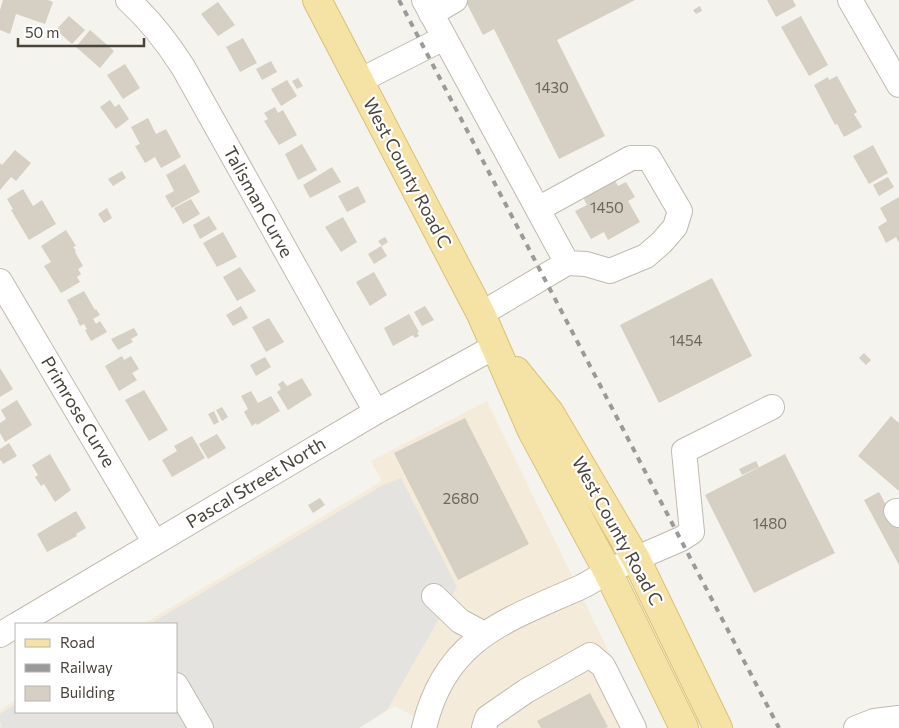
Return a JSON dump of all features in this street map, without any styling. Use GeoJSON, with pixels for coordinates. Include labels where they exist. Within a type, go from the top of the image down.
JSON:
{"type":"FeatureCollection","features":[{"type":"Feature","properties":{"kind":"main road","name":"West County Road C"},"geometry":{"type":"LineString","coordinates":[[317,0],[481,314],[532,431],[608,572],[684,728]]}},
{"type":"Feature","properties":{"kind":"main road","name":"West County Road C"},"geometry":{"type":"LineString","coordinates":[[496,346],[550,413],[636,559],[718,728]]}},
{"type":"Feature","properties":{"kind":"street","name":"Talisman Curve"},"geometry":{"type":"LineString","coordinates":[[128,0],[164,38],[183,67],[376,412]]}},
{"type":"Feature","properties":{"kind":"street"},"geometry":{"type":"LineString","coordinates":[[455,0],[428,7],[567,263]]}},
{"type":"Feature","properties":{"kind":"street"},"geometry":{"type":"LineString","coordinates":[[850,0],[899,85]]}},
{"type":"Feature","properties":{"kind":"street"},"geometry":{"type":"LineString","coordinates":[[359,81],[444,38]]}},
{"type":"Feature","properties":{"kind":"street"},"geometry":{"type":"LineString","coordinates":[[481,314],[567,263],[586,264],[610,271],[646,256],[676,227],[680,212],[650,158],[631,158],[538,210]]}},
{"type":"Feature","properties":{"kind":"street","name":"Primrose Curve"},"geometry":{"type":"LineString","coordinates":[[0,281],[155,543]]}},
{"type":"Feature","properties":{"kind":"street","name":"Pascal Street North"},"geometry":{"type":"LineString","coordinates":[[20,623],[376,412],[496,346]]}},
{"type":"Feature","properties":{"kind":"street"},"geometry":{"type":"LineString","coordinates":[[424,728],[431,701],[442,679],[456,660],[484,634],[502,623],[585,585],[692,532],[684,451],[772,407]]}},
{"type":"Feature","properties":{"kind":"street"},"geometry":{"type":"LineString","coordinates":[[434,596],[460,621],[484,634]]}},
{"type":"Feature","properties":{"kind":"street","name":"Pascal Street North"},"geometry":{"type":"LineString","coordinates":[[0,635],[15,626]]}},
{"type":"Feature","properties":{"kind":"street"},"geometry":{"type":"LineString","coordinates":[[484,728],[486,718],[518,696],[590,655],[603,666],[634,728]]}},
{"type":"Feature","properties":{"kind":"street"},"geometry":{"type":"LineString","coordinates":[[178,688],[201,728]]}},
{"type":"Feature","properties":{"kind":"street"},"geometry":{"type":"LineString","coordinates":[[856,728],[874,721],[899,718]]}},
{"type":"Feature","properties":{"kind":"shaded area"},"geometry":{"type":"Polygon","coordinates":[[[487,401],[646,728],[435,728],[395,706],[359,728],[0,728],[0,710],[15,701],[15,713],[178,713],[178,623],[145,623],[382,481],[371,461],[487,401]]]}},
{"type":"Feature","properties":{"kind":"shaded area"},"geometry":{"type":"Polygon","coordinates":[[[401,478],[457,587],[387,710],[359,728],[0,728],[2,726],[0,714],[15,705],[15,713],[178,713],[178,623],[152,623],[383,485],[401,478]]]}},
{"type":"Feature","properties":{"kind":"building"},"geometry":{"type":"Polygon","coordinates":[[[3,0],[48,0],[53,2],[45,24],[16,14],[10,34],[0,30],[0,10],[3,0]]]}},
{"type":"Feature","properties":{"kind":"building"},"geometry":{"type":"Polygon","coordinates":[[[465,0],[635,0],[557,40],[605,136],[559,159],[494,29],[483,35],[465,0]]]}},
{"type":"Feature","properties":{"kind":"building"},"geometry":{"type":"Polygon","coordinates":[[[767,0],[793,0],[796,6],[776,17],[767,0]]]}},
{"type":"Feature","properties":{"kind":"building"},"geometry":{"type":"Polygon","coordinates":[[[218,2],[235,25],[218,36],[201,14],[218,2]]]}},
{"type":"Feature","properties":{"kind":"building"},"geometry":{"type":"Polygon","coordinates":[[[700,6],[702,11],[696,14],[693,10],[700,6]]]}},
{"type":"Feature","properties":{"kind":"building"},"geometry":{"type":"Polygon","coordinates":[[[69,16],[85,30],[72,44],[56,30],[69,16]]]}},
{"type":"Feature","properties":{"kind":"building"},"geometry":{"type":"Polygon","coordinates":[[[801,16],[828,65],[809,76],[781,27],[801,16]]]}},
{"type":"Feature","properties":{"kind":"building"},"geometry":{"type":"Polygon","coordinates":[[[90,30],[114,51],[100,68],[76,47],[90,30]]]}},
{"type":"Feature","properties":{"kind":"building"},"geometry":{"type":"Polygon","coordinates":[[[243,38],[257,63],[240,72],[226,47],[243,38]]]}},
{"type":"Feature","properties":{"kind":"building"},"geometry":{"type":"Polygon","coordinates":[[[271,61],[277,72],[262,80],[256,69],[271,61]]]}},
{"type":"Feature","properties":{"kind":"building"},"geometry":{"type":"Polygon","coordinates":[[[125,64],[140,88],[123,99],[107,75],[125,64]]]}},
{"type":"Feature","properties":{"kind":"building"},"geometry":{"type":"Polygon","coordinates":[[[837,76],[857,112],[854,114],[862,127],[844,137],[837,124],[835,125],[814,85],[828,77],[829,80],[837,76]]]}},
{"type":"Feature","properties":{"kind":"building"},"geometry":{"type":"Polygon","coordinates":[[[298,78],[303,86],[297,89],[292,81],[298,78]]]}},
{"type":"Feature","properties":{"kind":"building"},"geometry":{"type":"Polygon","coordinates":[[[287,80],[297,96],[281,106],[271,89],[287,80]]]}},
{"type":"Feature","properties":{"kind":"building"},"geometry":{"type":"Polygon","coordinates":[[[110,100],[115,107],[119,104],[129,119],[116,129],[100,107],[110,100]]]}},
{"type":"Feature","properties":{"kind":"building"},"geometry":{"type":"Polygon","coordinates":[[[275,107],[278,113],[283,110],[297,135],[279,145],[264,121],[268,119],[264,113],[275,107]]]}},
{"type":"Feature","properties":{"kind":"building"},"geometry":{"type":"Polygon","coordinates":[[[148,118],[156,134],[166,129],[181,157],[161,168],[155,157],[145,163],[135,146],[140,144],[131,127],[148,118]]]}},
{"type":"Feature","properties":{"kind":"building"},"geometry":{"type":"Polygon","coordinates":[[[302,144],[317,170],[298,180],[285,154],[302,144]]]}},
{"type":"Feature","properties":{"kind":"building"},"geometry":{"type":"Polygon","coordinates":[[[873,145],[888,173],[869,184],[853,156],[873,145]]]}},
{"type":"Feature","properties":{"kind":"building"},"geometry":{"type":"Polygon","coordinates":[[[15,150],[31,163],[16,181],[11,177],[0,190],[0,163],[2,165],[15,150]]]}},
{"type":"Feature","properties":{"kind":"building"},"geometry":{"type":"Polygon","coordinates":[[[185,164],[200,192],[172,208],[165,196],[174,191],[166,175],[185,164]]]}},
{"type":"Feature","properties":{"kind":"building"},"geometry":{"type":"Polygon","coordinates":[[[332,167],[341,182],[310,198],[303,185],[332,167]]]}},
{"type":"Feature","properties":{"kind":"building"},"geometry":{"type":"Polygon","coordinates":[[[122,171],[126,178],[113,186],[108,179],[122,171]]]}},
{"type":"Feature","properties":{"kind":"building"},"geometry":{"type":"Polygon","coordinates":[[[888,177],[894,187],[879,196],[873,185],[888,177]]]}},
{"type":"Feature","properties":{"kind":"building"},"geometry":{"type":"Polygon","coordinates":[[[614,179],[618,186],[626,182],[635,197],[628,201],[640,222],[608,240],[604,232],[591,239],[575,211],[587,205],[582,196],[614,179]]]}},
{"type":"Feature","properties":{"kind":"building"},"geometry":{"type":"Polygon","coordinates":[[[358,186],[366,202],[347,212],[338,196],[358,186]]]}},
{"type":"Feature","properties":{"kind":"building"},"geometry":{"type":"Polygon","coordinates":[[[23,189],[33,206],[42,200],[56,224],[29,240],[11,210],[13,209],[7,199],[23,189]]]}},
{"type":"Feature","properties":{"kind":"building"},"geometry":{"type":"Polygon","coordinates":[[[899,197],[899,243],[896,237],[886,243],[878,227],[887,221],[880,208],[899,197]]]}},
{"type":"Feature","properties":{"kind":"building"},"geometry":{"type":"Polygon","coordinates":[[[191,199],[200,214],[183,224],[174,208],[191,199]]]}},
{"type":"Feature","properties":{"kind":"building"},"geometry":{"type":"Polygon","coordinates":[[[107,208],[112,218],[104,223],[98,214],[107,208]]]}},
{"type":"Feature","properties":{"kind":"building"},"geometry":{"type":"Polygon","coordinates":[[[209,216],[217,229],[200,239],[193,225],[209,216]]]}},
{"type":"Feature","properties":{"kind":"building"},"geometry":{"type":"Polygon","coordinates":[[[343,217],[357,242],[341,252],[325,227],[343,217]]]}},
{"type":"Feature","properties":{"kind":"building"},"geometry":{"type":"Polygon","coordinates":[[[66,230],[76,246],[73,247],[83,266],[78,269],[81,274],[77,277],[80,282],[61,293],[44,266],[51,262],[41,246],[66,230]]]}},
{"type":"Feature","properties":{"kind":"building"},"geometry":{"type":"Polygon","coordinates":[[[223,232],[237,257],[217,267],[203,243],[223,232]]]}},
{"type":"Feature","properties":{"kind":"building"},"geometry":{"type":"Polygon","coordinates":[[[385,237],[388,242],[382,246],[378,241],[385,237]]]}},
{"type":"Feature","properties":{"kind":"building"},"geometry":{"type":"Polygon","coordinates":[[[381,246],[387,256],[374,264],[368,254],[381,246]]]}},
{"type":"Feature","properties":{"kind":"building"},"geometry":{"type":"Polygon","coordinates":[[[240,267],[256,291],[237,301],[223,277],[240,267]]]}},
{"type":"Feature","properties":{"kind":"building"},"geometry":{"type":"Polygon","coordinates":[[[374,272],[387,295],[370,306],[356,282],[374,272]]]}},
{"type":"Feature","properties":{"kind":"building"},"geometry":{"type":"Polygon","coordinates":[[[712,278],[752,356],[659,403],[620,325],[712,278]]]}},
{"type":"Feature","properties":{"kind":"building"},"geometry":{"type":"Polygon","coordinates":[[[84,291],[100,315],[93,319],[96,324],[100,321],[107,332],[91,341],[85,330],[87,329],[84,324],[80,326],[67,300],[84,291]]]}},
{"type":"Feature","properties":{"kind":"building"},"geometry":{"type":"Polygon","coordinates":[[[241,306],[248,318],[233,326],[226,315],[241,306]]]}},
{"type":"Feature","properties":{"kind":"building"},"geometry":{"type":"Polygon","coordinates":[[[425,306],[434,320],[422,326],[414,312],[425,306]]]}},
{"type":"Feature","properties":{"kind":"building"},"geometry":{"type":"Polygon","coordinates":[[[409,314],[419,332],[417,333],[419,336],[415,338],[413,335],[393,346],[384,328],[409,314]]]}},
{"type":"Feature","properties":{"kind":"building"},"geometry":{"type":"Polygon","coordinates":[[[269,318],[284,342],[266,352],[252,327],[269,318]]]}},
{"type":"Feature","properties":{"kind":"building"},"geometry":{"type":"Polygon","coordinates":[[[134,328],[138,335],[131,339],[133,342],[118,350],[111,339],[134,328]]]}},
{"type":"Feature","properties":{"kind":"building"},"geometry":{"type":"Polygon","coordinates":[[[864,353],[871,360],[866,365],[859,358],[864,353]]]}},
{"type":"Feature","properties":{"kind":"building"},"geometry":{"type":"Polygon","coordinates":[[[122,356],[124,360],[131,356],[139,369],[132,373],[137,380],[119,391],[105,366],[122,356]]]}},
{"type":"Feature","properties":{"kind":"building"},"geometry":{"type":"Polygon","coordinates":[[[265,357],[271,367],[256,376],[250,365],[265,357]]]}},
{"type":"Feature","properties":{"kind":"building"},"geometry":{"type":"Polygon","coordinates":[[[0,368],[13,389],[0,397],[0,368]]]}},
{"type":"Feature","properties":{"kind":"building"},"geometry":{"type":"Polygon","coordinates":[[[302,378],[312,395],[288,410],[277,392],[281,389],[278,384],[283,381],[287,386],[302,378]]]}},
{"type":"Feature","properties":{"kind":"building"},"geometry":{"type":"Polygon","coordinates":[[[144,390],[168,430],[149,441],[125,400],[144,390]]]}},
{"type":"Feature","properties":{"kind":"building"},"geometry":{"type":"Polygon","coordinates":[[[251,391],[258,403],[271,396],[280,411],[252,426],[244,412],[248,409],[241,396],[251,391]]]}},
{"type":"Feature","properties":{"kind":"building"},"geometry":{"type":"Polygon","coordinates":[[[17,400],[32,425],[5,442],[0,433],[0,423],[6,419],[1,410],[17,400]]]}},
{"type":"Feature","properties":{"kind":"building"},"geometry":{"type":"Polygon","coordinates":[[[222,407],[228,417],[222,421],[216,410],[222,407]]]}},
{"type":"Feature","properties":{"kind":"building"},"geometry":{"type":"Polygon","coordinates":[[[214,411],[219,422],[214,425],[208,414],[214,411]]]}},
{"type":"Feature","properties":{"kind":"building"},"geometry":{"type":"Polygon","coordinates":[[[891,416],[899,423],[899,491],[858,456],[891,416]]]}},
{"type":"Feature","properties":{"kind":"building"},"geometry":{"type":"Polygon","coordinates":[[[465,418],[529,544],[458,580],[394,453],[465,418]]]}},
{"type":"Feature","properties":{"kind":"building"},"geometry":{"type":"Polygon","coordinates":[[[217,434],[226,448],[208,459],[199,444],[217,434]]]}},
{"type":"Feature","properties":{"kind":"building"},"geometry":{"type":"Polygon","coordinates":[[[192,436],[205,458],[172,477],[162,460],[177,451],[174,446],[192,436]]]}},
{"type":"Feature","properties":{"kind":"building"},"geometry":{"type":"Polygon","coordinates":[[[9,443],[17,456],[3,464],[0,461],[0,449],[9,443]]]}},
{"type":"Feature","properties":{"kind":"building"},"geometry":{"type":"Polygon","coordinates":[[[50,454],[71,490],[55,502],[44,484],[41,486],[35,477],[38,475],[32,465],[50,454]]]}},
{"type":"Feature","properties":{"kind":"building"},"geometry":{"type":"Polygon","coordinates":[[[785,454],[835,553],[754,593],[705,495],[785,454]]]}},
{"type":"Feature","properties":{"kind":"building"},"geometry":{"type":"Polygon","coordinates":[[[756,461],[759,467],[742,475],[739,469],[756,461]]]}},
{"type":"Feature","properties":{"kind":"building"},"geometry":{"type":"Polygon","coordinates":[[[879,492],[899,529],[899,565],[864,500],[879,492]]]}},
{"type":"Feature","properties":{"kind":"building"},"geometry":{"type":"Polygon","coordinates":[[[320,498],[325,505],[313,513],[308,505],[320,498]]]}},
{"type":"Feature","properties":{"kind":"building"},"geometry":{"type":"Polygon","coordinates":[[[76,511],[86,528],[76,534],[77,536],[47,552],[37,534],[76,511]]]}},
{"type":"Feature","properties":{"kind":"building"},"geometry":{"type":"Polygon","coordinates":[[[590,693],[608,727],[541,728],[537,721],[590,693]]]}},
{"type":"Feature","properties":{"kind":"railway"},"geometry":{"type":"LineString","coordinates":[[399,0],[779,728]]}}]}
